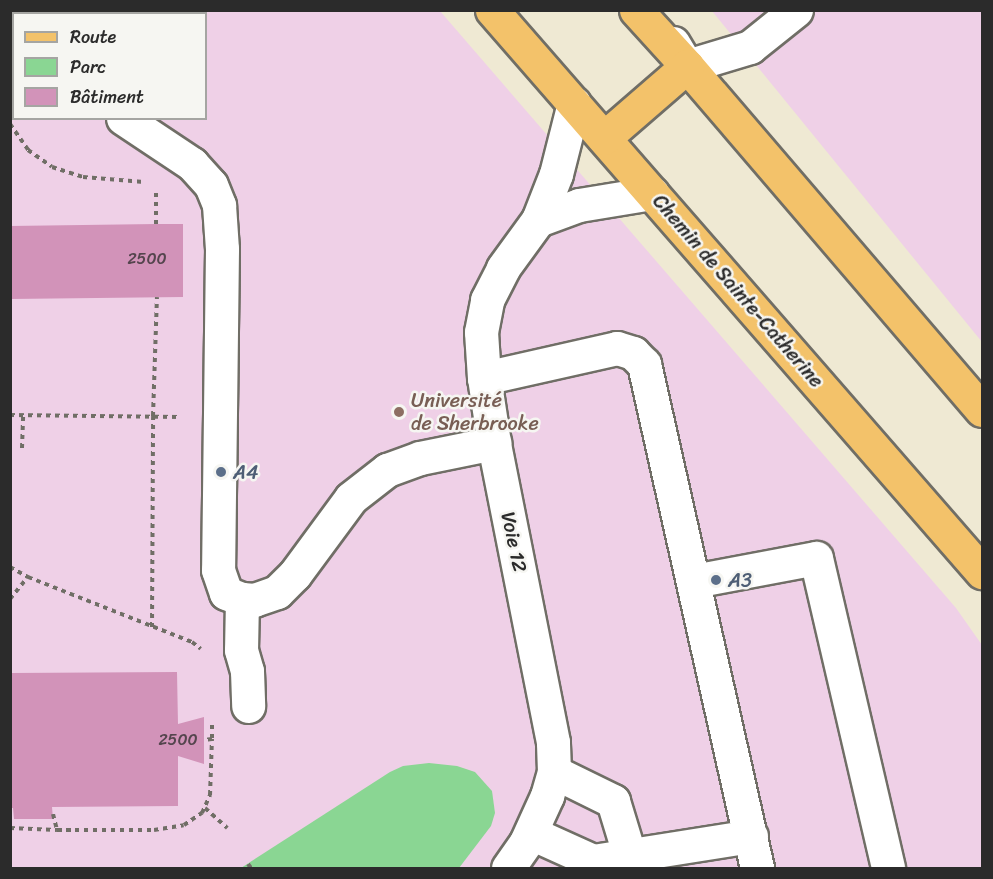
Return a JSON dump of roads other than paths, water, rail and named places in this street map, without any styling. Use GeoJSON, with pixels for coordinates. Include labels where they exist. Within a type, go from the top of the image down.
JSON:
{"type":"FeatureCollection","features":[{"type":"Feature","properties":{"kind":"main road","name":"Chemin de Sainte-Catherine"},"geometry":{"type":"LineString","coordinates":[[492,10],[982,572]]}},
{"type":"Feature","properties":{"kind":"main road"},"geometry":{"type":"LineString","coordinates":[[636,10],[687,66],[982,410]]}},
{"type":"Feature","properties":{"kind":"main road"},"geometry":{"type":"LineString","coordinates":[[604,138],[687,66]]}},
{"type":"Feature","properties":{"kind":"lane"},"geometry":{"type":"LineString","coordinates":[[654,10],[687,66],[750,47],[796,10]]}},
{"type":"Feature","properties":{"kind":"lane","name":"Voie 12"},"geometry":{"type":"LineString","coordinates":[[508,868],[531,833],[547,796],[554,772],[551,720],[494,443],[484,378],[481,332],[488,300],[502,268],[538,220],[558,169],[574,103]]}},
{"type":"Feature","properties":{"kind":"lane"},"geometry":{"type":"LineString","coordinates":[[126,120],[197,168],[211,185],[219,205],[222,249],[218,570],[226,593],[242,599],[265,598],[281,589],[295,574],[351,498],[377,476],[411,461],[494,443]]}},
{"type":"Feature","properties":{"kind":"lane"},"geometry":{"type":"LineString","coordinates":[[538,220],[579,205],[652,193]]}},
{"type":"Feature","properties":{"kind":"lane"},"geometry":{"type":"LineString","coordinates":[[484,378],[609,349],[625,349],[639,358],[647,374],[757,868]]}},
{"type":"Feature","properties":{"kind":"lane"},"geometry":{"type":"LineString","coordinates":[[694,581],[816,558],[888,868]]}},
{"type":"Feature","properties":{"kind":"lane"},"geometry":{"type":"LineString","coordinates":[[242,599],[241,650],[248,672],[248,706]]}},
{"type":"Feature","properties":{"kind":"lane"},"geometry":{"type":"LineString","coordinates":[[554,772],[613,801],[647,859]]}},
{"type":"Feature","properties":{"kind":"lane"},"geometry":{"type":"LineString","coordinates":[[531,833],[593,861],[647,859],[751,836]]}},
{"type":"Feature","properties":{"kind":"place","name":"Université de Sherbrooke"},"geometry":{"type":"Point","coordinates":[399,412]}},
{"type":"Feature","properties":{"kind":"place","name":"A4"},"geometry":{"type":"Point","coordinates":[221,472]}},
{"type":"Feature","properties":{"kind":"place","name":"A3"},"geometry":{"type":"Point","coordinates":[716,580]}}]}
